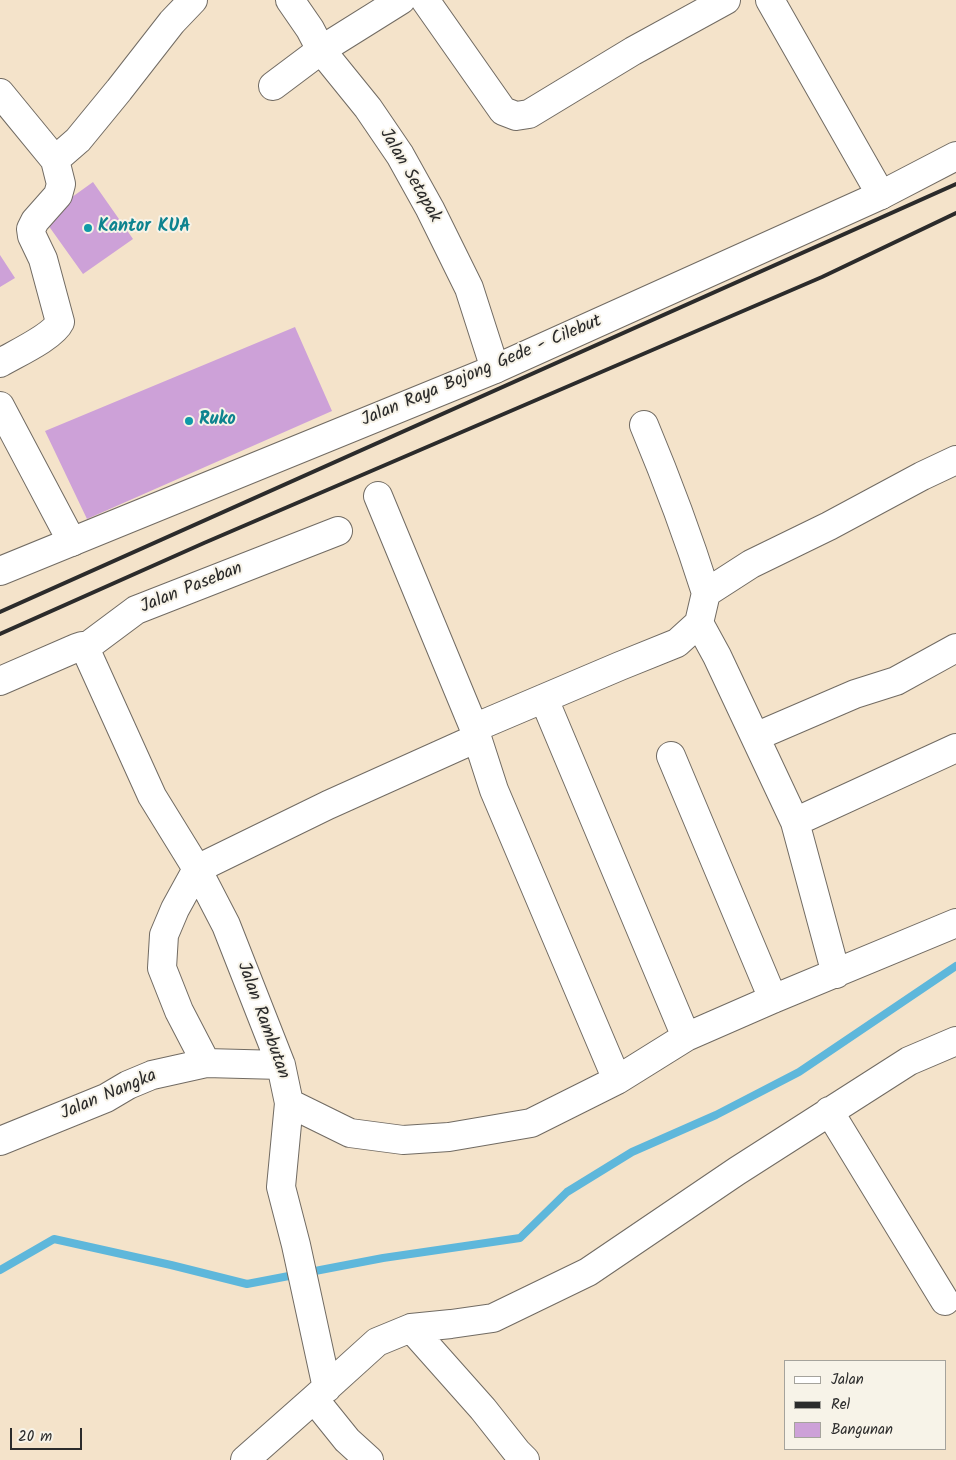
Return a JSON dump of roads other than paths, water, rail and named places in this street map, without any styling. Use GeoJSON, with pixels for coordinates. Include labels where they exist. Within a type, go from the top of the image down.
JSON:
{"type":"FeatureCollection","features":[{"type":"Feature","properties":{"kind":"street"},"geometry":{"type":"LineString","coordinates":[[55,160],[78,140],[172,22],[193,0]]}},
{"type":"Feature","properties":{"kind":"street","name":"Jalan Setapak"},"geometry":{"type":"LineString","coordinates":[[290,0],[310,28],[321,50],[368,108],[400,155],[430,209],[469,288],[495,369]]}},
{"type":"Feature","properties":{"kind":"street"},"geometry":{"type":"LineString","coordinates":[[273,86],[321,50],[401,0]]}},
{"type":"Feature","properties":{"kind":"street"},"geometry":{"type":"LineString","coordinates":[[425,0],[503,111],[509,115],[516,116],[529,114],[633,51],[726,0]]}},
{"type":"Feature","properties":{"kind":"street"},"geometry":{"type":"LineString","coordinates":[[770,0],[882,195]]}},
{"type":"Feature","properties":{"kind":"street"},"geometry":{"type":"LineString","coordinates":[[0,93],[55,160],[61,184],[58,195],[31,229],[32,236],[43,259],[60,322],[57,328],[50,334],[0,363]]}},
{"type":"Feature","properties":{"kind":"street","name":"Jalan Raya Bojong Gede - Cilebut"},"geometry":{"type":"LineString","coordinates":[[0,571],[495,369],[882,195],[956,156]]}},
{"type":"Feature","properties":{"kind":"street"},"geometry":{"type":"LineString","coordinates":[[0,406],[72,542]]}},
{"type":"Feature","properties":{"kind":"street"},"geometry":{"type":"LineString","coordinates":[[206,1063],[179,1011],[162,968],[164,935],[175,909],[197,869],[544,699],[678,643],[699,623],[706,593],[690,541],[644,425]]}},
{"type":"Feature","properties":{"kind":"street"},"geometry":{"type":"LineString","coordinates":[[706,593],[751,564],[956,460]]}},
{"type":"Feature","properties":{"kind":"street"},"geometry":{"type":"LineString","coordinates":[[378,496],[476,733],[494,790],[618,1080]]}},
{"type":"Feature","properties":{"kind":"street","name":"Jalan Paseban"},"geometry":{"type":"LineString","coordinates":[[0,681],[76,648],[82,646],[85,648],[136,610],[338,531]]}},
{"type":"Feature","properties":{"kind":"street"},"geometry":{"type":"LineString","coordinates":[[699,623],[717,656],[795,822],[836,974]]}},
{"type":"Feature","properties":{"kind":"street","name":"Jalan Rambutan"},"geometry":{"type":"LineString","coordinates":[[85,648],[152,796],[197,869],[226,925],[281,1065],[288,1103],[281,1187],[305,1290],[320,1393]]}},
{"type":"Feature","properties":{"kind":"street"},"geometry":{"type":"LineString","coordinates":[[755,738],[855,694],[896,681],[956,648]]}},
{"type":"Feature","properties":{"kind":"street"},"geometry":{"type":"LineString","coordinates":[[544,699],[686,1038]]}},
{"type":"Feature","properties":{"kind":"street"},"geometry":{"type":"LineString","coordinates":[[795,822],[956,748]]}},
{"type":"Feature","properties":{"kind":"street"},"geometry":{"type":"LineString","coordinates":[[671,756],[773,999]]}},
{"type":"Feature","properties":{"kind":"street"},"geometry":{"type":"LineString","coordinates":[[288,1103],[350,1133],[403,1140],[449,1137],[531,1123],[618,1080],[686,1038],[773,999],[956,923]]}},
{"type":"Feature","properties":{"kind":"street"},"geometry":{"type":"LineString","coordinates":[[245,1460],[377,1342],[411,1328],[493,1318],[588,1272],[737,1171],[909,1061],[956,1041]]}},
{"type":"Feature","properties":{"kind":"street","name":"Jalan Nangka"},"geometry":{"type":"LineString","coordinates":[[0,1141],[106,1098],[128,1085],[152,1075],[206,1063],[281,1065]]}},
{"type":"Feature","properties":{"kind":"street"},"geometry":{"type":"LineString","coordinates":[[829,1112],[945,1301]]}},
{"type":"Feature","properties":{"kind":"street"},"geometry":{"type":"LineString","coordinates":[[411,1328],[483,1409],[525,1460]]}},
{"type":"Feature","properties":{"kind":"street"},"geometry":{"type":"LineString","coordinates":[[320,1393],[347,1440],[369,1460]]}},
{"type":"Feature","properties":{"kind":"waterway"},"geometry":{"type":"LineString","coordinates":[[0,1270],[54,1239],[247,1284],[383,1258],[520,1238],[567,1192],[632,1152],[716,1115],[799,1072],[956,966]]}},
{"type":"Feature","properties":{"kind":"railway"},"geometry":{"type":"LineString","coordinates":[[0,612],[956,184]]}},
{"type":"Feature","properties":{"kind":"railway"},"geometry":{"type":"LineString","coordinates":[[0,634],[204,543],[822,277],[956,213]]}},
{"type":"Feature","properties":{"kind":"place","name":"Kantor KUA"},"geometry":{"type":"Point","coordinates":[88,228]}},
{"type":"Feature","properties":{"kind":"place","name":"Ruko"},"geometry":{"type":"Point","coordinates":[189,421]}}]}
